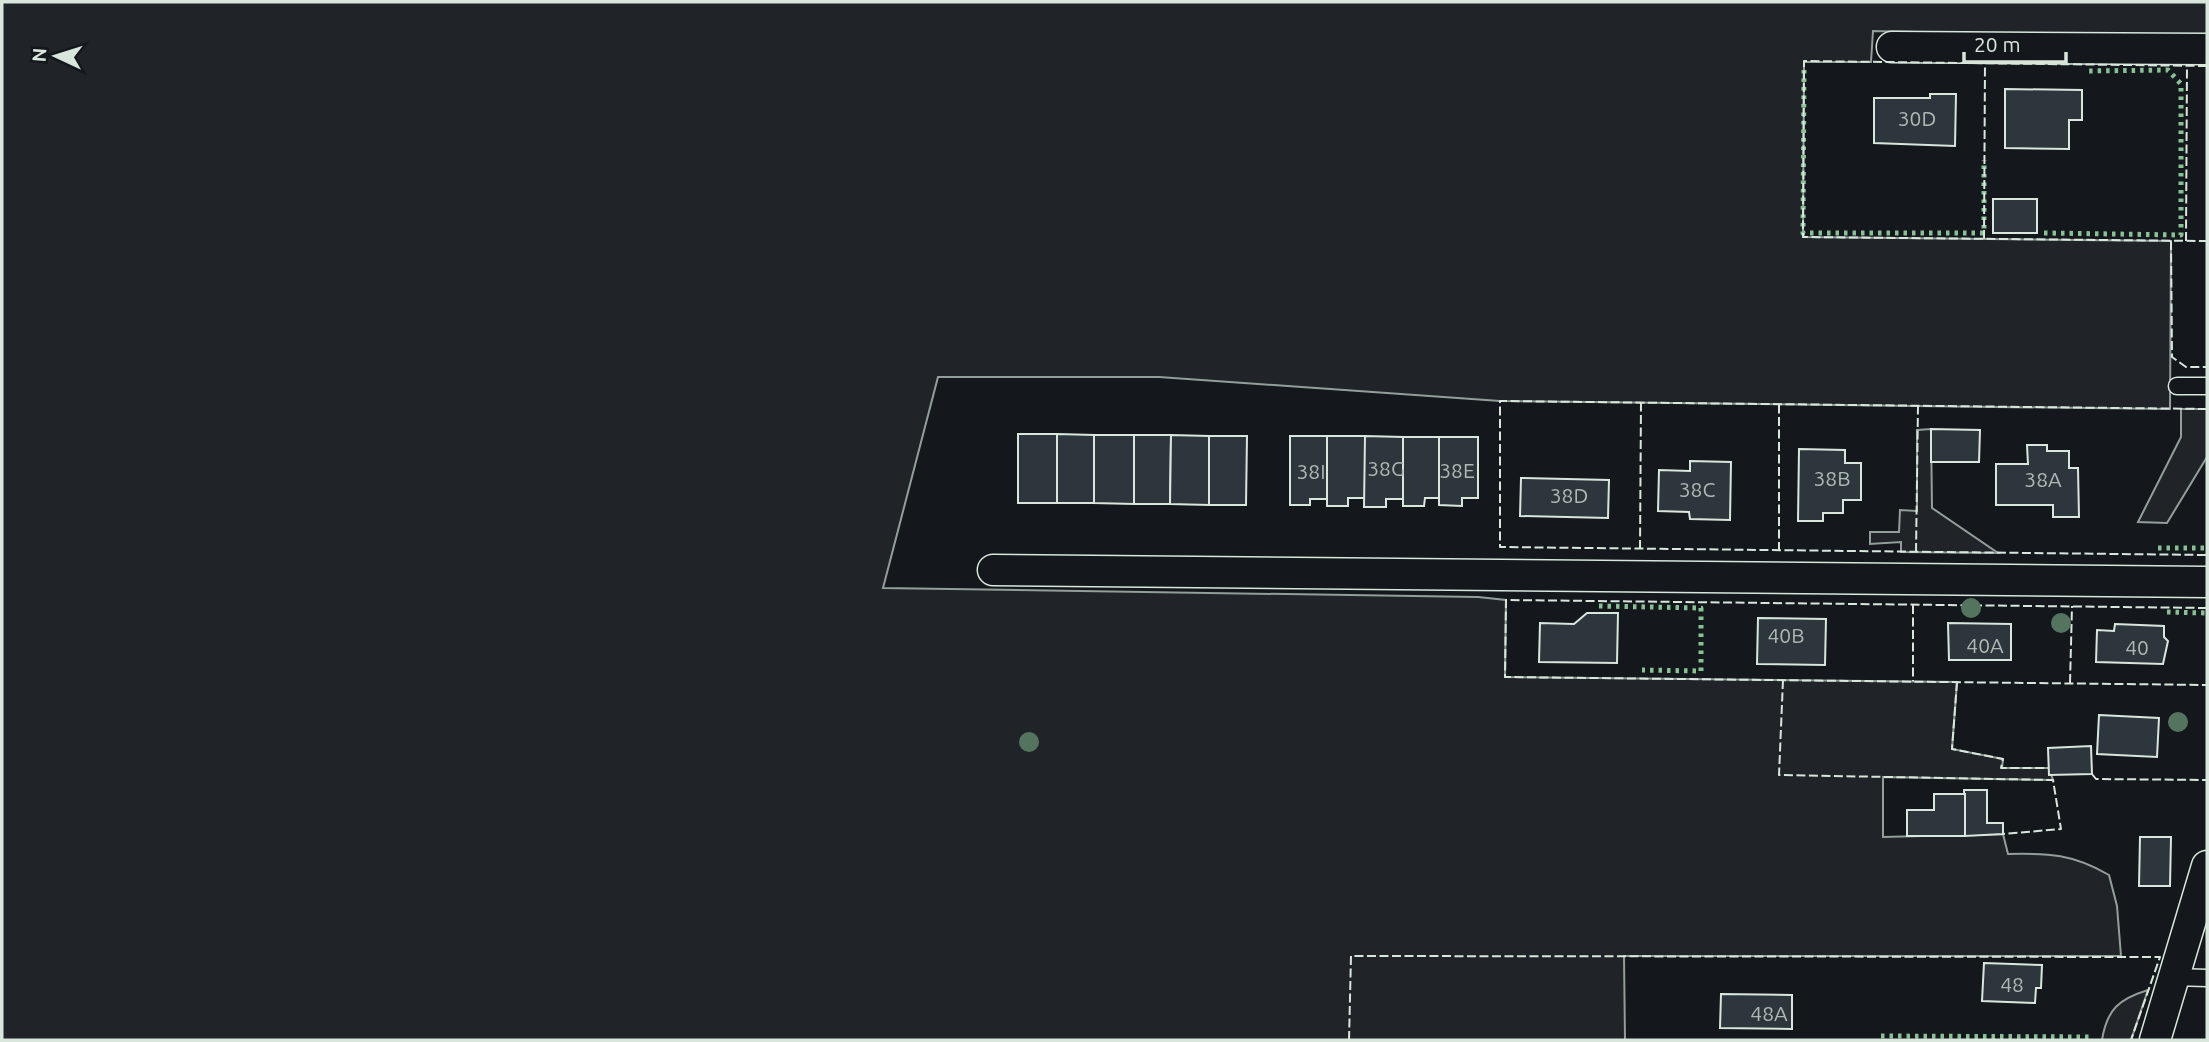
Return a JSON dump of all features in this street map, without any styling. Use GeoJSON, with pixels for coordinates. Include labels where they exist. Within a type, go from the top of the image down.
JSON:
{"type":"FeatureCollection","features":[{"type":"Feature","properties":{"kind":"street"},"geometry":{"type":"LineString","coordinates":[[1892,47],[2207,49]]}},
{"type":"Feature","properties":{"kind":"street"},"geometry":{"type":"LineString","coordinates":[[993,570],[2207,582]]}},
{"type":"Feature","properties":{"kind":"street"},"geometry":{"type":"LineString","coordinates":[[2155,1040],[2207,866]]}},
{"type":"Feature","properties":{"kind":"lane"},"geometry":{"type":"LineString","coordinates":[[2177,386],[2207,386]]}},
{"type":"Feature","properties":{"kind":"lane"},"geometry":{"type":"LineString","coordinates":[[2174,977],[2207,978]]}},
{"type":"Feature","properties":{"kind":"shaded area"},"geometry":{"type":"Polygon","coordinates":[[[2,2],[2207,2],[2207,39],[1873,31],[1871,62],[1804,62],[1803,237],[2171,241],[2170,409],[1500,401],[1159,377],[938,377],[883,588],[1478,597],[1506,600],[1505,677],[1957,682],[1952,749],[2003,759],[2002,768],[2049,768],[2053,780],[1883,777],[1883,837],[2003,834],[2008,854],[2060,856],[2096,868],[2109,875],[2117,906],[2121,956],[1624,956],[1625,1040],[2,1040],[2,2]]]}},
{"type":"Feature","properties":{"kind":"shaded area"},"geometry":{"type":"Polygon","coordinates":[[[2181,409],[2207,409],[2207,457],[2167,523],[2138,522],[2181,437],[2181,409]]]}},
{"type":"Feature","properties":{"kind":"shaded area"},"geometry":{"type":"Polygon","coordinates":[[[1931,429],[1932,508],[1998,553],[1901,552],[1901,542],[1870,544],[1870,532],[1899,532],[1900,510],[1917,511],[1917,430],[1931,429]]]}},
{"type":"Feature","properties":{"kind":"shaded area"},"geometry":{"type":"Polygon","coordinates":[[[2148,990],[2131,1040],[2102,1040],[2107,1020],[2116,1007],[2129,997],[2148,990]]]}},
{"type":"Feature","properties":{"kind":"building"},"geometry":{"type":"Polygon","coordinates":[[[2005,89],[2082,90],[2082,120],[2069,120],[2069,149],[2005,148],[2005,89]]]}},
{"type":"Feature","properties":{"kind":"building"},"geometry":{"type":"Polygon","coordinates":[[[1930,94],[1956,94],[1955,146],[1874,143],[1874,98],[1930,98],[1930,94]]]}},
{"type":"Feature","properties":{"kind":"building"},"geometry":{"type":"Polygon","coordinates":[[[1993,199],[2037,199],[2037,233],[1993,233],[1993,199]]]}},
{"type":"Feature","properties":{"kind":"building"},"geometry":{"type":"Polygon","coordinates":[[[1931,429],[1980,430],[1979,462],[1931,462],[1931,429]]]}},
{"type":"Feature","properties":{"kind":"building"},"geometry":{"type":"Polygon","coordinates":[[[1018,434],[1057,434],[1057,503],[1018,503],[1018,434]]]}},
{"type":"Feature","properties":{"kind":"building"},"geometry":{"type":"Polygon","coordinates":[[[1057,434],[1094,435],[1094,503],[1057,503],[1057,434]]]}},
{"type":"Feature","properties":{"kind":"building"},"geometry":{"type":"Polygon","coordinates":[[[1094,435],[1134,435],[1134,504],[1094,503],[1094,435]]]}},
{"type":"Feature","properties":{"kind":"building"},"geometry":{"type":"Polygon","coordinates":[[[1134,435],[1171,435],[1170,504],[1134,504],[1134,435]]]}},
{"type":"Feature","properties":{"kind":"building"},"geometry":{"type":"Polygon","coordinates":[[[1171,435],[1209,436],[1209,505],[1170,504],[1171,435]]]}},
{"type":"Feature","properties":{"kind":"building"},"geometry":{"type":"Polygon","coordinates":[[[1209,436],[1247,436],[1246,505],[1209,505],[1209,436]]]}},
{"type":"Feature","properties":{"kind":"building"},"geometry":{"type":"Polygon","coordinates":[[[1290,436],[1327,436],[1327,499],[1310,499],[1310,505],[1290,505],[1290,436]]]}},
{"type":"Feature","properties":{"kind":"building"},"geometry":{"type":"Polygon","coordinates":[[[1327,436],[1365,436],[1365,498],[1348,498],[1348,506],[1327,506],[1327,436]]]}},
{"type":"Feature","properties":{"kind":"building"},"geometry":{"type":"Polygon","coordinates":[[[1365,436],[1403,437],[1403,499],[1386,499],[1386,507],[1364,507],[1365,436]]]}},
{"type":"Feature","properties":{"kind":"building"},"geometry":{"type":"Polygon","coordinates":[[[1403,437],[1439,437],[1440,498],[1425,498],[1424,506],[1403,506],[1403,437]]]}},
{"type":"Feature","properties":{"kind":"building"},"geometry":{"type":"Polygon","coordinates":[[[1439,437],[1478,437],[1478,498],[1462,498],[1462,506],[1439,505],[1439,437]]]}},
{"type":"Feature","properties":{"kind":"building"},"geometry":{"type":"Polygon","coordinates":[[[2027,445],[2047,445],[2047,451],[2069,451],[2069,468],[2078,468],[2079,517],[2053,517],[2053,505],[1996,505],[1996,464],[2028,464],[2027,445]]]}},
{"type":"Feature","properties":{"kind":"building"},"geometry":{"type":"Polygon","coordinates":[[[1799,449],[1845,450],[1845,463],[1861,463],[1861,500],[1843,500],[1843,513],[1823,513],[1823,521],[1798,521],[1799,449]]]}},
{"type":"Feature","properties":{"kind":"building"},"geometry":{"type":"Polygon","coordinates":[[[1690,461],[1731,462],[1730,520],[1690,519],[1689,512],[1658,511],[1659,470],[1690,471],[1690,461]]]}},
{"type":"Feature","properties":{"kind":"building"},"geometry":{"type":"Polygon","coordinates":[[[1521,478],[1609,480],[1608,518],[1520,516],[1521,478]]]}},
{"type":"Feature","properties":{"kind":"building"},"geometry":{"type":"Polygon","coordinates":[[[1587,613],[1618,613],[1617,663],[1539,662],[1540,623],[1574,624],[1587,613]]]}},
{"type":"Feature","properties":{"kind":"building"},"geometry":{"type":"Polygon","coordinates":[[[1758,618],[1826,619],[1825,665],[1757,664],[1758,618]]]}},
{"type":"Feature","properties":{"kind":"building"},"geometry":{"type":"Polygon","coordinates":[[[1948,623],[2011,624],[2011,660],[1949,660],[1948,623]]]}},
{"type":"Feature","properties":{"kind":"building"},"geometry":{"type":"Polygon","coordinates":[[[2115,624],[2164,626],[2164,637],[2168,641],[2163,664],[2096,662],[2097,630],[2114,631],[2115,624]]]}},
{"type":"Feature","properties":{"kind":"building"},"geometry":{"type":"Polygon","coordinates":[[[2099,715],[2159,718],[2157,757],[2097,754],[2099,715]]]}},
{"type":"Feature","properties":{"kind":"building"},"geometry":{"type":"Polygon","coordinates":[[[2091,746],[2092,774],[2049,775],[2048,748],[2091,746]]]}},
{"type":"Feature","properties":{"kind":"building"},"geometry":{"type":"Polygon","coordinates":[[[1964,790],[1987,790],[1987,823],[2003,823],[2003,834],[1965,836],[1964,790]]]}},
{"type":"Feature","properties":{"kind":"building"},"geometry":{"type":"Polygon","coordinates":[[[1934,794],[1965,794],[1965,836],[1907,836],[1907,810],[1934,810],[1934,794]]]}},
{"type":"Feature","properties":{"kind":"building"},"geometry":{"type":"Polygon","coordinates":[[[2140,837],[2171,837],[2170,886],[2139,886],[2140,837]]]}},
{"type":"Feature","properties":{"kind":"building"},"geometry":{"type":"Polygon","coordinates":[[[1984,963],[2042,965],[2041,988],[2036,988],[2035,1003],[1982,1001],[1984,963]]]}},
{"type":"Feature","properties":{"kind":"building"},"geometry":{"type":"Polygon","coordinates":[[[1721,994],[1792,995],[1792,1029],[1720,1028],[1721,994]]]}},
{"type":"Feature","properties":{"kind":"hedge"},"geometry":{"type":"LineString","coordinates":[[1804,70],[1803,233],[1984,233],[1984,160]]}},
{"type":"Feature","properties":{"kind":"hedge"},"geometry":{"type":"LineString","coordinates":[[2044,233],[2181,235],[2181,84],[2168,70],[2085,71]]}},
{"type":"Feature","properties":{"kind":"hedge"},"geometry":{"type":"LineString","coordinates":[[2158,548],[2207,548]]}},
{"type":"Feature","properties":{"kind":"hedge"},"geometry":{"type":"LineString","coordinates":[[1599,606],[1701,608],[1701,671],[1642,670]]}},
{"type":"Feature","properties":{"kind":"hedge"},"geometry":{"type":"LineString","coordinates":[[2167,612],[2207,613]]}},
{"type":"Feature","properties":{"kind":"hedge"},"geometry":{"type":"LineString","coordinates":[[1881,1036],[2092,1037]]}},
{"type":"Feature","properties":{"kind":"fence"},"geometry":{"type":"LineString","coordinates":[[2207,66],[1804,61],[1803,233],[1803,237],[2207,241]]}},
{"type":"Feature","properties":{"kind":"fence"},"geometry":{"type":"LineString","coordinates":[[1984,239],[1985,64]]}},
{"type":"Feature","properties":{"kind":"fence"},"geometry":{"type":"LineString","coordinates":[[2186,241],[2187,65]]}},
{"type":"Feature","properties":{"kind":"fence"},"geometry":{"type":"LineString","coordinates":[[2171,241],[2172,357],[2186,367],[2207,367]]}},
{"type":"Feature","properties":{"kind":"fence"},"geometry":{"type":"LineString","coordinates":[[2207,409],[1500,401],[1500,547],[2207,555]]}},
{"type":"Feature","properties":{"kind":"fence"},"geometry":{"type":"LineString","coordinates":[[1640,549],[1641,402]]}},
{"type":"Feature","properties":{"kind":"fence"},"geometry":{"type":"LineString","coordinates":[[1779,404],[1779,551]]}},
{"type":"Feature","properties":{"kind":"fence"},"geometry":{"type":"LineString","coordinates":[[1916,552],[1918,406]]}},
{"type":"Feature","properties":{"kind":"fence"},"geometry":{"type":"LineString","coordinates":[[2207,608],[1506,600],[1505,677],[2207,685]]}},
{"type":"Feature","properties":{"kind":"fence"},"geometry":{"type":"LineString","coordinates":[[1913,605],[1913,681]]}},
{"type":"Feature","properties":{"kind":"fence"},"geometry":{"type":"LineString","coordinates":[[2070,683],[2072,606]]}},
{"type":"Feature","properties":{"kind":"fence"},"geometry":{"type":"LineString","coordinates":[[1783,680],[1779,775],[2053,780],[2061,829],[2003,834]]}},
{"type":"Feature","properties":{"kind":"fence"},"geometry":{"type":"LineString","coordinates":[[1957,682],[1952,749],[2003,759],[2001,768],[2049,768]]}},
{"type":"Feature","properties":{"kind":"fence"},"geometry":{"type":"LineString","coordinates":[[2092,774],[2096,779],[2207,780]]}},
{"type":"Feature","properties":{"kind":"fence"},"geometry":{"type":"LineString","coordinates":[[1349,1040],[1351,956],[2160,957],[2131,1040]]}}]}
